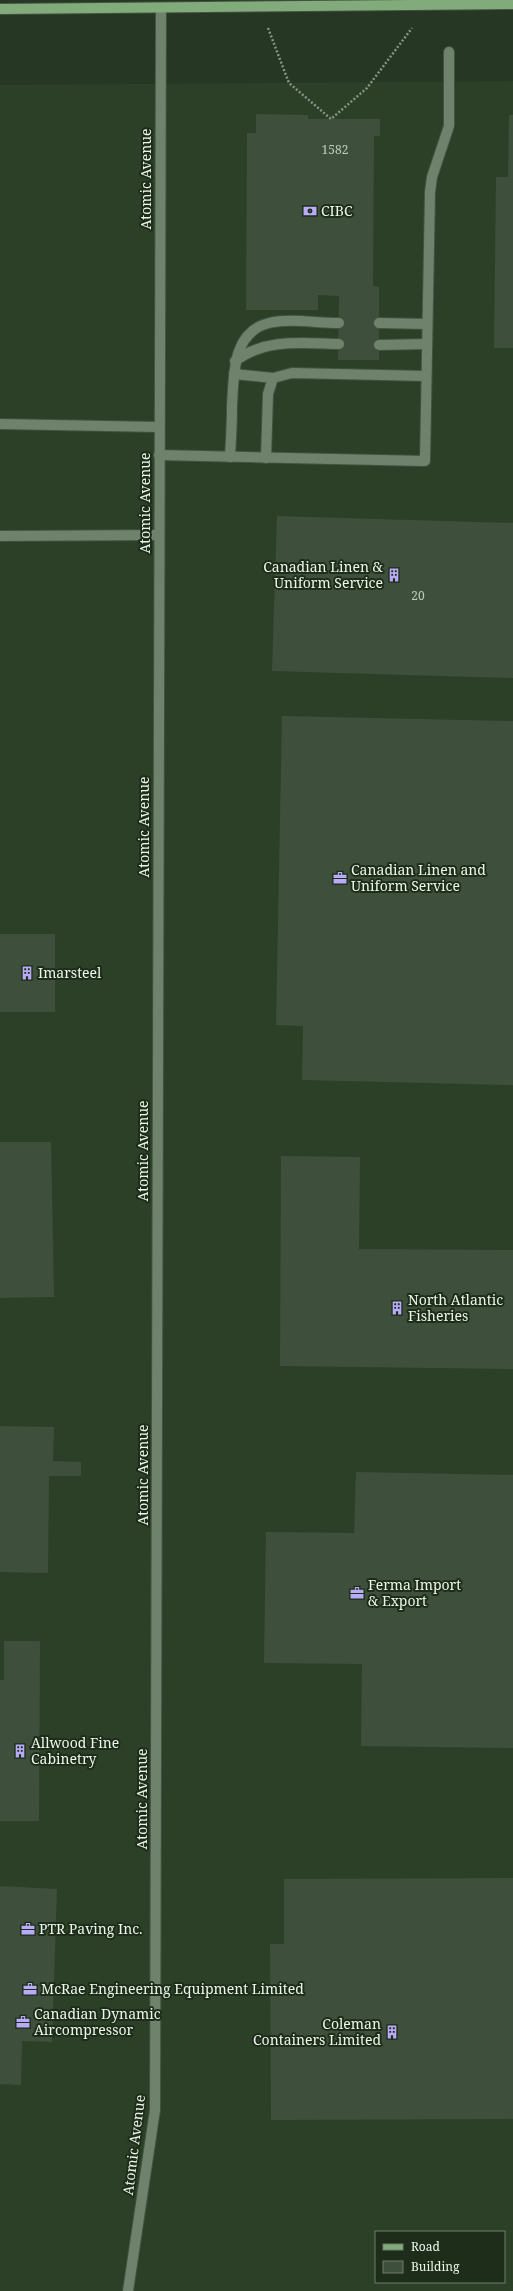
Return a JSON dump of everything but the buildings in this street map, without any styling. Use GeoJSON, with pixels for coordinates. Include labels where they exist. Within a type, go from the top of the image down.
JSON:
{"type":"FeatureCollection","features":[{"type":"Feature","properties":{"kind":"main road"},"geometry":{"type":"LineString","coordinates":[[0,9],[161,4],[261,7],[513,4]]}},
{"type":"Feature","properties":{"kind":"street","name":"Atomic Avenue"},"geometry":{"type":"LineString","coordinates":[[128,2291],[155,2110],[161,4]]}},
{"type":"Feature","properties":{"kind":"street"},"geometry":{"type":"LineString","coordinates":[[159,455],[425,461],[430,192],[432,177],[445,143],[449,126],[449,52]]}},
{"type":"Feature","properties":{"kind":"street"},"geometry":{"type":"LineString","coordinates":[[230,457],[235,361],[243,341],[258,328],[268,324],[279,322],[339,323]]}},
{"type":"Feature","properties":{"kind":"street"},"geometry":{"type":"LineString","coordinates":[[379,323],[427,324]]}},
{"type":"Feature","properties":{"kind":"street"},"geometry":{"type":"LineString","coordinates":[[235,361],[249,352],[268,345],[282,343],[339,344]]}},
{"type":"Feature","properties":{"kind":"street"},"geometry":{"type":"LineString","coordinates":[[379,345],[427,344]]}},
{"type":"Feature","properties":{"kind":"street"},"geometry":{"type":"LineString","coordinates":[[234,374],[273,378],[292,373],[426,376]]}},
{"type":"Feature","properties":{"kind":"street"},"geometry":{"type":"LineString","coordinates":[[266,458],[268,394],[273,378]]}},
{"type":"Feature","properties":{"kind":"street"},"geometry":{"type":"LineString","coordinates":[[0,424],[159,427]]}},
{"type":"Feature","properties":{"kind":"street"},"geometry":{"type":"LineString","coordinates":[[0,536],[159,534]]}},
{"type":"Feature","properties":{"kind":"path"},"geometry":{"type":"LineString","coordinates":[[261,7],[289,83],[331,119],[366,88],[429,5]]}},
{"type":"Feature","properties":{"kind":"shaded area"},"geometry":{"type":"Polygon","coordinates":[[[513,81],[513,2291],[0,2291],[0,85],[513,81]]]}},
{"type":"Feature","properties":{"kind":"place","name":"CIBC"},"geometry":{"type":"Point","coordinates":[310,211]}},
{"type":"Feature","properties":{"kind":"place","name":"Canadian Linen & Uniform Service"},"geometry":{"type":"Point","coordinates":[394,575]}},
{"type":"Feature","properties":{"kind":"place","name":"Canadian Linen and Uniform Service"},"geometry":{"type":"Point","coordinates":[340,878]}},
{"type":"Feature","properties":{"kind":"place","name":"Imarsteel"},"geometry":{"type":"Point","coordinates":[27,973]}},
{"type":"Feature","properties":{"kind":"place","name":"North Atlantic Fisheries"},"geometry":{"type":"Point","coordinates":[397,1308]}},
{"type":"Feature","properties":{"kind":"place","name":"Ferma Import & Export"},"geometry":{"type":"Point","coordinates":[357,1593]}},
{"type":"Feature","properties":{"kind":"place","name":"Allwood Fine Cabinetry"},"geometry":{"type":"Point","coordinates":[20,1751]}},
{"type":"Feature","properties":{"kind":"place","name":"PTR Paving Inc."},"geometry":{"type":"Point","coordinates":[28,1929]}},
{"type":"Feature","properties":{"kind":"place","name":"McRae Engineering Equipment Limited"},"geometry":{"type":"Point","coordinates":[30,1989]}},
{"type":"Feature","properties":{"kind":"place","name":"Canadian Dynamic Aircompressor"},"geometry":{"type":"Point","coordinates":[23,2022]}},
{"type":"Feature","properties":{"kind":"place","name":"Coleman Containers Limited"},"geometry":{"type":"Point","coordinates":[392,2032]}}]}
